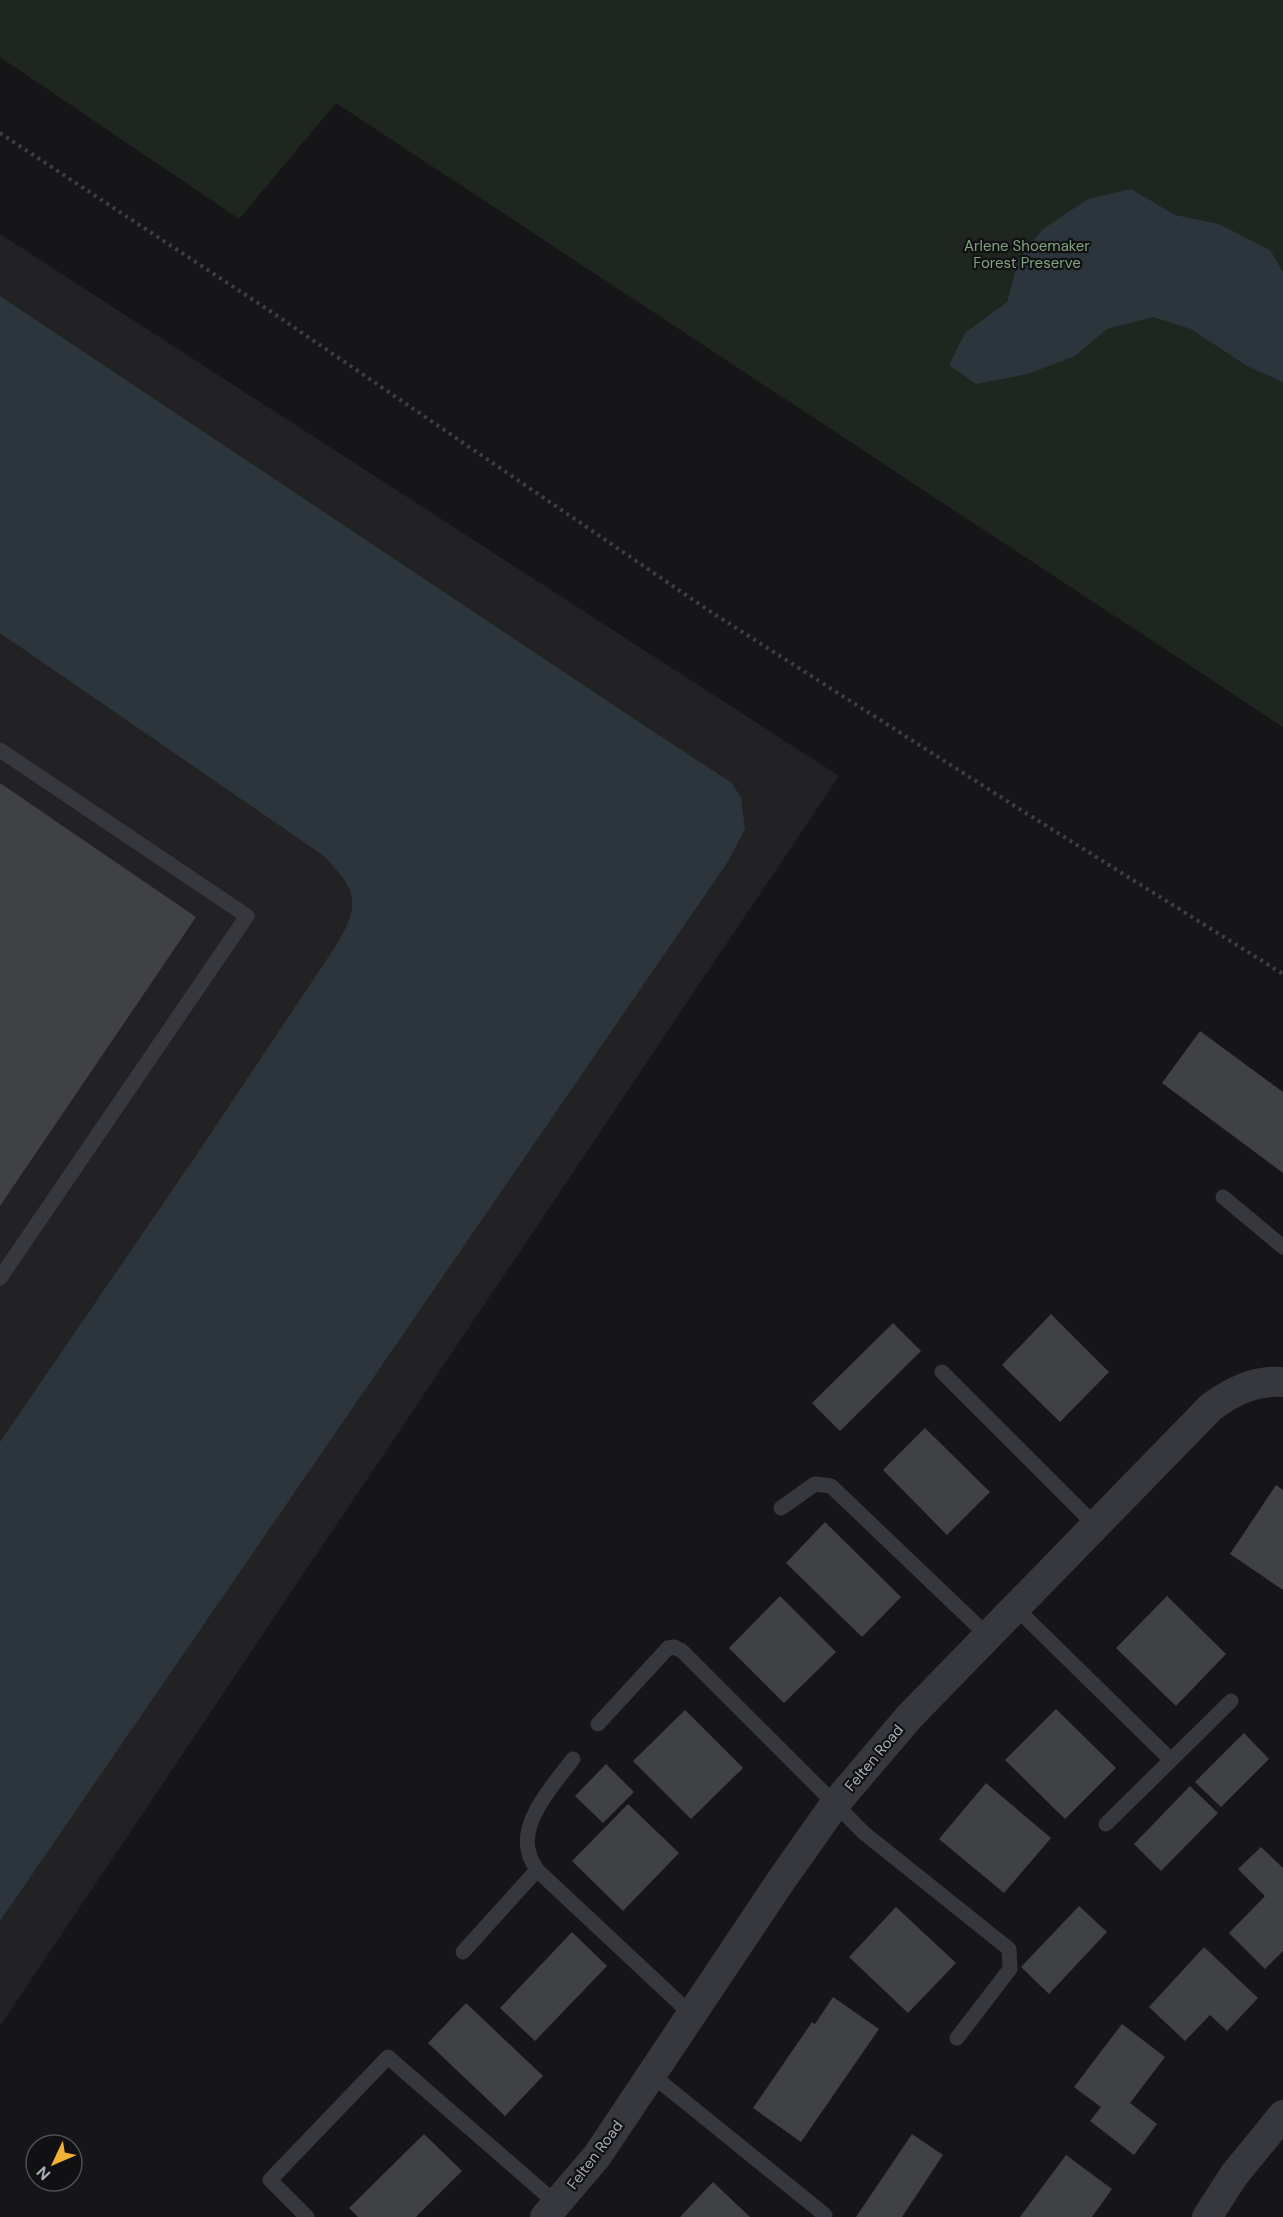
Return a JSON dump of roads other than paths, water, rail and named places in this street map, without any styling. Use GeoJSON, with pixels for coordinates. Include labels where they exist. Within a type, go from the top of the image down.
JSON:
{"type":"FeatureCollection","features":[{"type":"Feature","properties":{"kind":"street","name":"Felten Road"},"geometry":{"type":"LineString","coordinates":[[551,2210],[597,2156],[835,1804],[909,1717],[1211,1407],[1230,1393],[1258,1383],[1283,1382]]}},
{"type":"Feature","properties":{"kind":"street"},"geometry":{"type":"LineString","coordinates":[[1207,2217],[1234,2175],[1283,2115]]}},
{"type":"Feature","properties":{"kind":"lane"},"geometry":{"type":"LineString","coordinates":[[0,750],[247,916],[0,1278]]}},
{"type":"Feature","properties":{"kind":"lane"},"geometry":{"type":"LineString","coordinates":[[1223,1197],[1283,1247]]}},
{"type":"Feature","properties":{"kind":"lane"},"geometry":{"type":"LineString","coordinates":[[942,1372],[1096,1526]]}},
{"type":"Feature","properties":{"kind":"lane"},"geometry":{"type":"LineString","coordinates":[[781,1508],[814,1484],[831,1486],[987,1635]]}},
{"type":"Feature","properties":{"kind":"lane"},"geometry":{"type":"LineString","coordinates":[[1015,1607],[1171,1760]]}},
{"type":"Feature","properties":{"kind":"lane"},"geometry":{"type":"LineString","coordinates":[[598,1724],[668,1648],[674,1647],[682,1651],[721,1687],[864,1833],[1008,1948],[1011,1969],[957,2038]]}},
{"type":"Feature","properties":{"kind":"lane"},"geometry":{"type":"LineString","coordinates":[[1106,1824],[1231,1701]]}},
{"type":"Feature","properties":{"kind":"lane"},"geometry":{"type":"LineString","coordinates":[[573,1760],[537,1808],[527,1832],[528,1852],[537,1870],[691,2014]]}},
{"type":"Feature","properties":{"kind":"lane"},"geometry":{"type":"LineString","coordinates":[[463,1952],[537,1870]]}},
{"type":"Feature","properties":{"kind":"lane"},"geometry":{"type":"LineString","coordinates":[[307,2217],[270,2180],[388,2057],[551,2210]]}},
{"type":"Feature","properties":{"kind":"lane"},"geometry":{"type":"LineString","coordinates":[[652,2074],[825,2215]]}},
{"type":"Feature","properties":{"kind":"park label","name":"Arlene Shoemaker Forest Preserve"},"geometry":{"type":"Point","coordinates":[1027,254]}}]}
